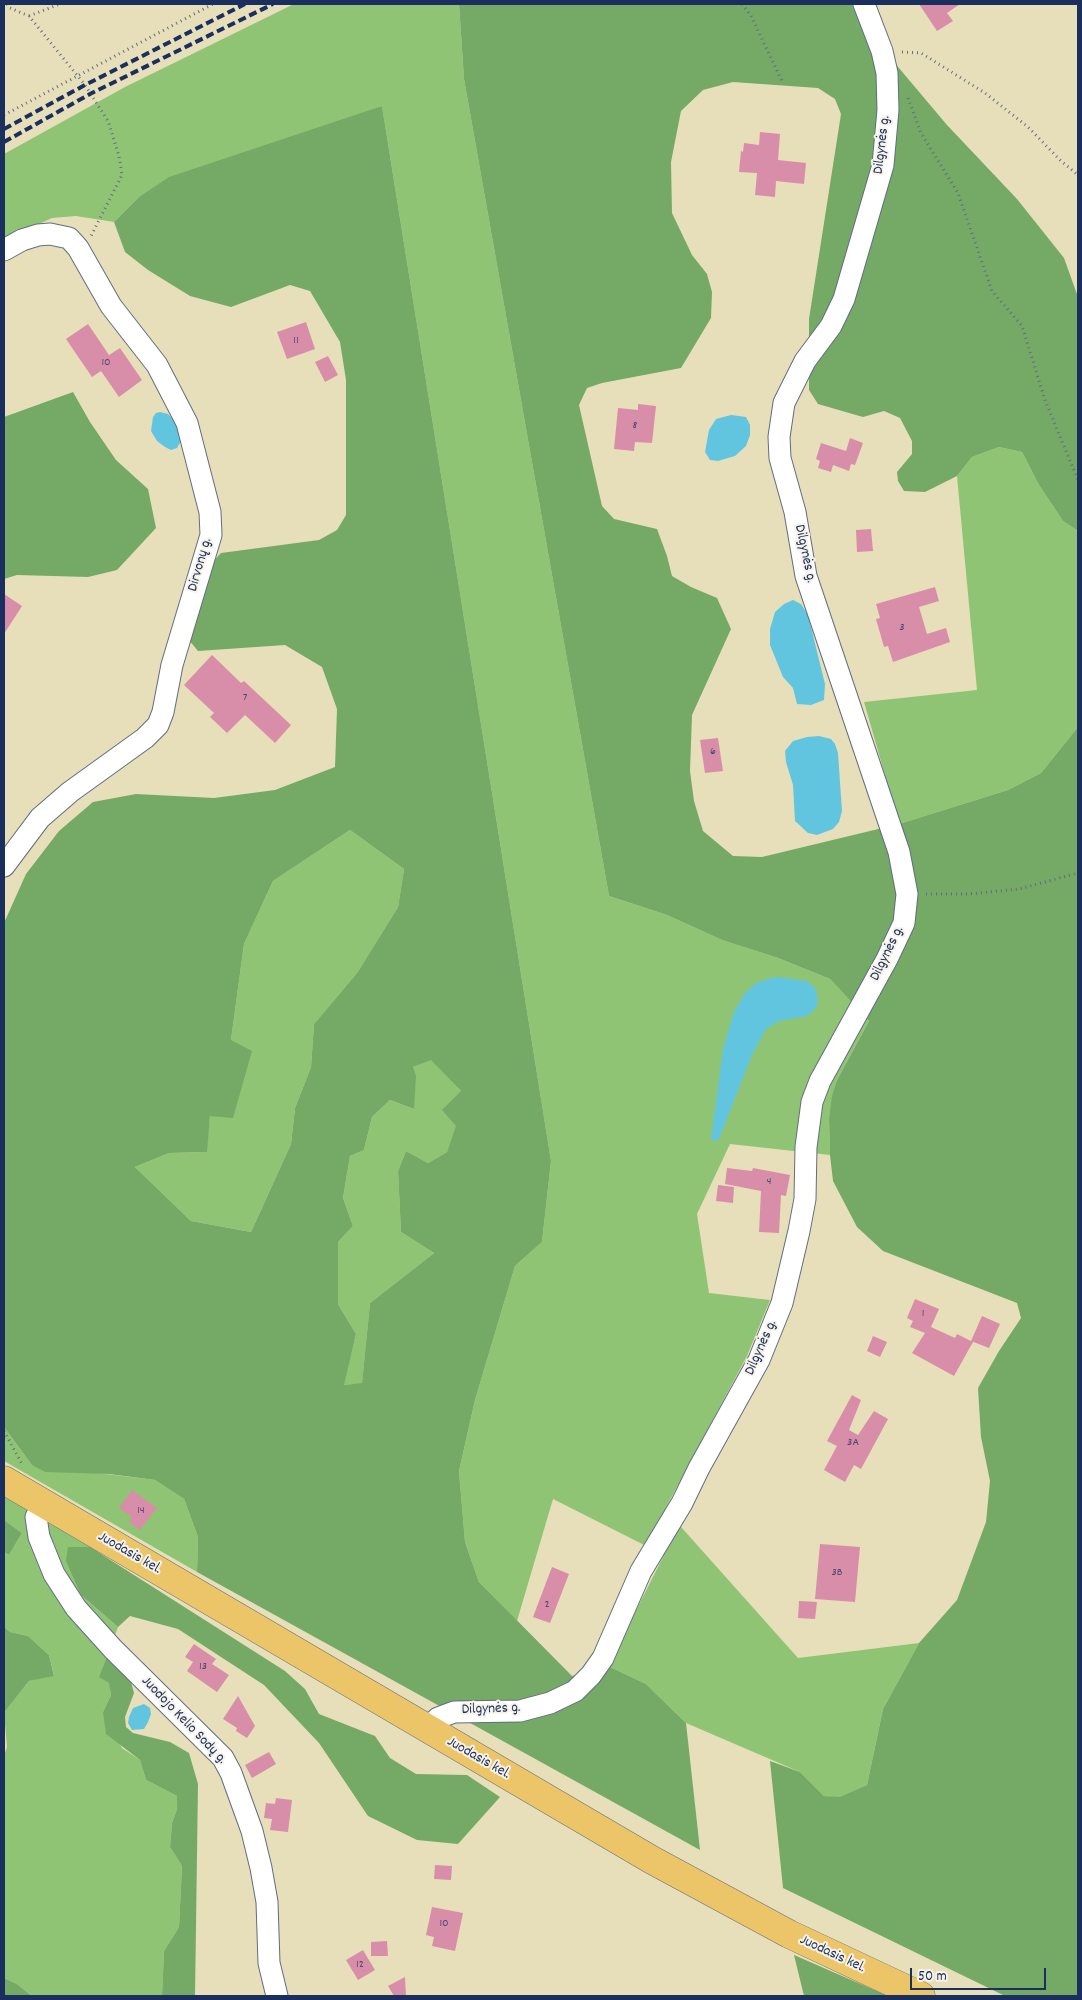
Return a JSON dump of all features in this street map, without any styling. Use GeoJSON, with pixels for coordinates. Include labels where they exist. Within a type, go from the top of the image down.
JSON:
{"type":"FeatureCollection","features":[{"type":"Feature","properties":{"kind":"main road","name":"Juodasis kel."},"geometry":{"type":"LineString","coordinates":[[4,1480],[652,1860],[789,1934],[921,1996]]}},
{"type":"Feature","properties":{"kind":"street","name":"Dilgynės g."},"geometry":{"type":"LineString","coordinates":[[427,1729],[438,1718],[454,1712],[520,1711],[550,1703],[575,1691],[591,1675],[603,1658],[641,1571],[682,1504],[699,1468],[759,1360],[782,1303],[799,1231],[805,1199],[807,1133],[812,1102],[820,1081],[887,959],[904,924],[907,894],[899,852],[806,576],[795,512],[780,458],[779,437],[784,403],[805,361],[831,326],[844,299],[883,165],[888,110],[887,73],[882,51],[864,4]]}},
{"type":"Feature","properties":{"kind":"street","name":"Dirvonų g."},"geometry":{"type":"LineString","coordinates":[[4,250],[22,240],[38,235],[50,234],[69,238],[82,254],[111,306],[156,365],[187,423],[210,512],[211,535],[172,666],[163,712],[158,725],[145,738],[70,792],[40,818],[4,866]]}},
{"type":"Feature","properties":{"kind":"street","name":"Juodojo Kelio Sodų g."},"geometry":{"type":"LineString","coordinates":[[44,1504],[36,1517],[39,1537],[54,1574],[76,1608],[113,1648],[223,1758],[231,1773],[252,1830],[261,1868],[267,1902],[269,1963],[277,1996]]}},
{"type":"Feature","properties":{"kind":"path"},"geometry":{"type":"LineString","coordinates":[[7,4],[10,8],[28,16],[85,85],[108,121],[119,156],[122,176],[82,254]]}},
{"type":"Feature","properties":{"kind":"path"},"geometry":{"type":"LineString","coordinates":[[28,16],[60,4]]}},
{"type":"Feature","properties":{"kind":"path"},"geometry":{"type":"LineString","coordinates":[[4,115],[213,4]]}},
{"type":"Feature","properties":{"kind":"path"},"geometry":{"type":"LineString","coordinates":[[742,4],[751,16],[782,81]]}},
{"type":"Feature","properties":{"kind":"path"},"geometry":{"type":"LineString","coordinates":[[882,51],[921,53],[985,93],[1028,127],[1078,176]]}},
{"type":"Feature","properties":{"kind":"path"},"geometry":{"type":"LineString","coordinates":[[908,97],[921,133],[958,193],[992,291],[1022,326],[1046,400],[1078,480]]}},
{"type":"Feature","properties":{"kind":"path"},"geometry":{"type":"LineString","coordinates":[[907,894],[969,894],[1019,889],[1078,873]]}},
{"type":"Feature","properties":{"kind":"green space"},"geometry":{"type":"Polygon","coordinates":[[[294,4],[459,4],[464,79],[609,896],[667,915],[722,940],[778,958],[830,979],[869,1021],[837,1080],[829,1119],[830,1155],[730,1144],[697,1214],[709,1293],[770,1300],[747,1356],[665,1509],[798,1658],[919,1643],[883,1709],[867,1785],[840,1798],[824,1796],[800,1772],[686,1723],[646,1684],[608,1666],[664,1555],[553,1499],[517,1621],[479,1582],[465,1542],[459,1471],[475,1400],[515,1266],[542,1242],[551,1161],[382,106],[139,197],[114,222],[76,216],[52,218],[4,240],[4,154],[125,87],[294,4]]]}},
{"type":"Feature","properties":{"kind":"green space"},"geometry":{"type":"Polygon","coordinates":[[[459,4],[852,4],[861,23],[947,125],[1017,199],[1064,258],[1078,297],[1078,531],[1063,521],[1039,485],[1022,452],[999,447],[972,457],[957,476],[925,492],[904,491],[898,481],[897,472],[912,454],[912,441],[900,418],[884,411],[863,417],[818,404],[809,390],[809,319],[841,114],[835,99],[818,88],[733,82],[703,90],[681,111],[671,162],[672,213],[692,255],[707,274],[712,292],[711,318],[681,368],[602,383],[587,388],[579,405],[602,506],[614,519],[657,529],[672,576],[691,587],[717,598],[731,629],[692,715],[690,771],[694,801],[703,831],[733,856],[762,857],[899,824],[1008,790],[1041,773],[1078,727],[1078,1996],[1005,1996],[783,1888],[770,1761],[800,1772],[824,1796],[840,1797],[867,1785],[883,1709],[919,1643],[957,1600],[986,1522],[990,1481],[981,1437],[978,1388],[1021,1318],[1017,1303],[883,1251],[857,1227],[833,1181],[829,1119],[832,1096],[837,1080],[869,1021],[830,979],[778,958],[722,940],[667,915],[609,896],[464,79],[459,4]]]}},
{"type":"Feature","properties":{"kind":"green space"},"geometry":{"type":"Polygon","coordinates":[[[382,106],[551,1161],[542,1242],[515,1266],[475,1400],[459,1471],[465,1542],[479,1582],[572,1676],[608,1666],[646,1684],[686,1723],[700,1850],[197,1572],[198,1537],[184,1499],[155,1480],[109,1474],[45,1472],[32,1465],[4,1427],[4,923],[26,874],[59,831],[93,802],[136,794],[214,798],[275,790],[335,767],[337,709],[322,667],[285,645],[198,651],[189,640],[205,570],[221,553],[319,540],[337,530],[346,515],[346,380],[340,342],[310,291],[290,285],[231,307],[190,296],[148,270],[125,252],[114,222],[139,197],[169,177],[382,106]],[[350,830],[273,881],[244,944],[231,1040],[252,1051],[233,1118],[210,1116],[207,1152],[169,1153],[135,1167],[191,1221],[251,1232],[291,1144],[295,1108],[311,1067],[314,1024],[357,973],[398,907],[404,869],[350,830]],[[431,1060],[413,1067],[416,1076],[414,1109],[390,1100],[372,1117],[364,1150],[350,1156],[343,1198],[353,1226],[338,1242],[338,1304],[356,1334],[344,1385],[362,1383],[370,1303],[434,1253],[401,1232],[398,1171],[406,1151],[428,1163],[447,1152],[456,1126],[442,1110],[461,1091],[431,1060]]]}},
{"type":"Feature","properties":{"kind":"green space"},"geometry":{"type":"Polygon","coordinates":[[[73,392],[90,422],[116,460],[148,489],[156,528],[117,570],[88,577],[17,575],[4,579],[4,417],[73,392]]]}},
{"type":"Feature","properties":{"kind":"green space"},"geometry":{"type":"Polygon","coordinates":[[[999,447],[1022,452],[1039,485],[1063,521],[1078,531],[1078,727],[1041,773],[1008,790],[899,824],[864,702],[977,690],[957,476],[972,457],[999,447]]]}},
{"type":"Feature","properties":{"kind":"green space"},"geometry":{"type":"Polygon","coordinates":[[[350,830],[404,869],[398,907],[357,973],[314,1024],[311,1067],[295,1108],[291,1144],[251,1232],[191,1221],[135,1167],[169,1153],[206,1152],[210,1116],[231,1040],[244,944],[273,881],[350,830]]]}},
{"type":"Feature","properties":{"kind":"green space"},"geometry":{"type":"Polygon","coordinates":[[[431,1059],[461,1091],[457,1126],[447,1152],[428,1163],[406,1151],[398,1171],[401,1232],[434,1253],[370,1303],[362,1384],[343,1385],[356,1334],[338,1304],[338,1242],[353,1226],[343,1198],[350,1156],[364,1150],[372,1117],[390,1100],[414,1109],[413,1067],[431,1059]]]}},
{"type":"Feature","properties":{"kind":"green space"},"geometry":{"type":"Polygon","coordinates":[[[4,1427],[32,1465],[155,1480],[184,1499],[198,1537],[197,1572],[4,1461],[4,1427]]]}},
{"type":"Feature","properties":{"kind":"green space"},"geometry":{"type":"Polygon","coordinates":[[[4,1496],[90,1547],[68,1547],[81,1595],[118,1627],[107,1657],[111,1695],[103,1712],[122,1748],[140,1760],[146,1780],[177,1796],[177,1809],[172,1823],[170,1847],[182,1866],[179,1927],[164,1951],[162,1996],[32,1996],[17,1984],[4,1978],[4,1756],[7,1747],[4,1713],[29,1681],[54,1675],[49,1655],[28,1636],[10,1632],[4,1627],[4,1552],[9,1555],[22,1533],[4,1520],[4,1496]]]}},
{"type":"Feature","properties":{"kind":"green space"},"geometry":{"type":"Polygon","coordinates":[[[4,1520],[22,1533],[9,1555],[4,1552],[4,1520]]]}},
{"type":"Feature","properties":{"kind":"green space"},"geometry":{"type":"Polygon","coordinates":[[[68,1547],[90,1547],[285,1671],[305,1689],[319,1714],[375,1736],[390,1758],[416,1774],[467,1775],[500,1797],[458,1844],[417,1840],[368,1816],[319,1743],[264,1685],[178,1629],[130,1616],[118,1627],[81,1595],[66,1561],[68,1547]]]}},
{"type":"Feature","properties":{"kind":"green space"},"geometry":{"type":"Polygon","coordinates":[[[4,1627],[10,1632],[28,1636],[49,1655],[54,1676],[29,1681],[4,1713],[4,1627]]]}},
{"type":"Feature","properties":{"kind":"green space"},"geometry":{"type":"Polygon","coordinates":[[[107,1657],[131,1682],[134,1693],[125,1717],[126,1727],[133,1733],[170,1742],[189,1753],[198,1784],[195,1996],[162,1996],[164,1951],[179,1927],[182,1866],[170,1847],[172,1823],[177,1809],[177,1796],[146,1780],[140,1760],[106,1734],[103,1712],[111,1695],[109,1683],[99,1677],[107,1657]]]}},
{"type":"Feature","properties":{"kind":"green space"},"geometry":{"type":"Polygon","coordinates":[[[794,1955],[888,1996],[804,1996],[794,1955]]]}},
{"type":"Feature","properties":{"kind":"green space"},"geometry":{"type":"Polygon","coordinates":[[[4,1978],[17,1984],[32,1996],[4,1996],[4,1978]]]}},
{"type":"Feature","properties":{"kind":"water"},"geometry":{"type":"Polygon","coordinates":[[[156,413],[168,414],[178,424],[181,441],[177,448],[171,450],[165,447],[157,441],[151,431],[153,417],[156,413]]]}},
{"type":"Feature","properties":{"kind":"water"},"geometry":{"type":"Polygon","coordinates":[[[731,415],[746,417],[750,425],[750,435],[746,446],[735,456],[718,461],[710,460],[705,452],[709,430],[716,419],[731,415]]]}},
{"type":"Feature","properties":{"kind":"water"},"geometry":{"type":"Polygon","coordinates":[[[793,600],[801,604],[808,615],[825,684],[824,700],[811,705],[797,704],[793,688],[783,677],[770,645],[770,629],[775,612],[784,604],[793,600]]]}},
{"type":"Feature","properties":{"kind":"water"},"geometry":{"type":"Polygon","coordinates":[[[819,736],[831,739],[838,753],[842,811],[839,822],[833,829],[817,835],[808,833],[795,821],[793,785],[786,762],[785,751],[793,741],[819,736]]]}},
{"type":"Feature","properties":{"kind":"water"},"geometry":{"type":"Polygon","coordinates":[[[778,977],[807,981],[815,988],[818,997],[817,1007],[807,1016],[779,1021],[766,1029],[752,1055],[718,1141],[711,1140],[723,1049],[734,1012],[745,993],[755,984],[778,977]]]}},
{"type":"Feature","properties":{"kind":"water"},"geometry":{"type":"Polygon","coordinates":[[[144,1704],[150,1708],[151,1714],[148,1722],[144,1729],[132,1730],[128,1723],[133,1708],[144,1704]]]}},
{"type":"Feature","properties":{"kind":"building"},"geometry":{"type":"Polygon","coordinates":[[[919,4],[960,4],[947,13],[953,21],[937,31],[919,4]]]}},
{"type":"Feature","properties":{"kind":"building"},"geometry":{"type":"Polygon","coordinates":[[[760,132],[780,134],[778,160],[806,163],[804,184],[776,181],[775,197],[755,195],[757,173],[739,172],[741,151],[743,152],[744,143],[759,145],[760,132]]]}},
{"type":"Feature","properties":{"kind":"building"},"geometry":{"type":"Polygon","coordinates":[[[306,322],[315,349],[287,359],[277,332],[306,322]]]}},
{"type":"Feature","properties":{"kind":"building"},"geometry":{"type":"Polygon","coordinates":[[[88,324],[109,355],[120,348],[142,380],[119,397],[101,371],[92,377],[66,339],[88,324]]]}},
{"type":"Feature","properties":{"kind":"building"},"geometry":{"type":"Polygon","coordinates":[[[328,356],[338,375],[325,382],[315,362],[328,356]]]}},
{"type":"Feature","properties":{"kind":"building"},"geometry":{"type":"Polygon","coordinates":[[[638,404],[656,406],[652,443],[635,442],[634,451],[614,449],[618,408],[638,410],[638,404]]]}},
{"type":"Feature","properties":{"kind":"building"},"geometry":{"type":"Polygon","coordinates":[[[850,438],[863,443],[855,465],[851,464],[849,471],[833,465],[831,472],[818,468],[820,461],[816,459],[821,443],[846,451],[850,438]]]}},
{"type":"Feature","properties":{"kind":"building"},"geometry":{"type":"Polygon","coordinates":[[[871,529],[873,551],[857,552],[856,530],[871,529]]]}},
{"type":"Feature","properties":{"kind":"building"},"geometry":{"type":"Polygon","coordinates":[[[935,587],[939,601],[919,607],[927,634],[946,628],[950,642],[893,662],[888,646],[884,647],[876,619],[880,618],[876,604],[935,587]]]}},
{"type":"Feature","properties":{"kind":"building"},"geometry":{"type":"Polygon","coordinates":[[[4,594],[22,606],[4,634],[4,594]]]}},
{"type":"Feature","properties":{"kind":"building"},"geometry":{"type":"Polygon","coordinates":[[[212,655],[241,683],[244,681],[291,725],[275,743],[245,715],[227,733],[210,717],[214,713],[184,685],[212,655]]]}},
{"type":"Feature","properties":{"kind":"building"},"geometry":{"type":"Polygon","coordinates":[[[718,738],[723,771],[705,773],[700,740],[718,738]]]}},
{"type":"Feature","properties":{"kind":"building"},"geometry":{"type":"Polygon","coordinates":[[[727,1168],[752,1171],[753,1168],[790,1175],[786,1196],[781,1195],[779,1233],[759,1232],[761,1191],[725,1184],[727,1168]]]}},
{"type":"Feature","properties":{"kind":"building"},"geometry":{"type":"Polygon","coordinates":[[[718,1185],[734,1187],[733,1203],[716,1201],[718,1185]]]}},
{"type":"Feature","properties":{"kind":"building"},"geometry":{"type":"Polygon","coordinates":[[[915,1299],[939,1309],[931,1327],[955,1338],[957,1334],[973,1342],[954,1376],[912,1353],[925,1333],[910,1327],[913,1321],[907,1318],[915,1299]]]}},
{"type":"Feature","properties":{"kind":"building"},"geometry":{"type":"Polygon","coordinates":[[[982,1316],[1000,1324],[989,1348],[971,1341],[982,1316]]]}},
{"type":"Feature","properties":{"kind":"building"},"geometry":{"type":"Polygon","coordinates":[[[873,1336],[887,1342],[880,1357],[867,1351],[873,1336]]]}},
{"type":"Feature","properties":{"kind":"building"},"geometry":{"type":"Polygon","coordinates":[[[852,1395],[861,1400],[849,1430],[858,1435],[874,1411],[888,1419],[861,1469],[854,1465],[845,1482],[824,1470],[837,1446],[827,1441],[852,1395]]]}},
{"type":"Feature","properties":{"kind":"building"},"geometry":{"type":"Polygon","coordinates":[[[132,1490],[157,1508],[140,1530],[129,1522],[132,1517],[119,1508],[132,1490]]]}},
{"type":"Feature","properties":{"kind":"building"},"geometry":{"type":"Polygon","coordinates":[[[820,1544],[860,1547],[855,1602],[815,1599],[820,1544]]]}},
{"type":"Feature","properties":{"kind":"building"},"geometry":{"type":"Polygon","coordinates":[[[552,1567],[569,1574],[550,1623],[533,1617],[552,1567]]]}},
{"type":"Feature","properties":{"kind":"building"},"geometry":{"type":"Polygon","coordinates":[[[799,1601],[817,1602],[815,1619],[798,1618],[799,1601]]]}},
{"type":"Feature","properties":{"kind":"building"},"geometry":{"type":"Polygon","coordinates":[[[194,1644],[216,1659],[212,1664],[229,1675],[217,1692],[187,1671],[193,1662],[185,1657],[194,1644]]]}},
{"type":"Feature","properties":{"kind":"building"},"geometry":{"type":"Polygon","coordinates":[[[238,1696],[255,1726],[247,1738],[236,1731],[237,1728],[223,1719],[238,1696]]]}},
{"type":"Feature","properties":{"kind":"building"},"geometry":{"type":"Polygon","coordinates":[[[269,1752],[276,1764],[252,1778],[245,1765],[269,1752]]]}},
{"type":"Feature","properties":{"kind":"building"},"geometry":{"type":"Polygon","coordinates":[[[276,1798],[292,1800],[288,1832],[270,1830],[272,1819],[264,1818],[266,1803],[275,1804],[276,1798]]]}},
{"type":"Feature","properties":{"kind":"building"},"geometry":{"type":"Polygon","coordinates":[[[435,1865],[452,1866],[451,1880],[434,1879],[435,1865]]]}},
{"type":"Feature","properties":{"kind":"building"},"geometry":{"type":"Polygon","coordinates":[[[432,1907],[463,1913],[455,1951],[432,1946],[434,1937],[426,1935],[432,1907]]]}},
{"type":"Feature","properties":{"kind":"building"},"geometry":{"type":"Polygon","coordinates":[[[387,1941],[388,1956],[371,1956],[371,1942],[387,1941]]]}},
{"type":"Feature","properties":{"kind":"building"},"geometry":{"type":"Polygon","coordinates":[[[363,1950],[375,1970],[358,1980],[346,1960],[363,1950]]]}},
{"type":"Feature","properties":{"kind":"building"},"geometry":{"type":"Polygon","coordinates":[[[405,1977],[406,1996],[394,1996],[388,1986],[405,1977]]]}},
{"type":"Feature","properties":{"kind":"railway"},"geometry":{"type":"LineString","coordinates":[[4,129],[85,85],[245,4]]}},
{"type":"Feature","properties":{"kind":"railway"},"geometry":{"type":"LineString","coordinates":[[4,142],[90,94],[273,4]]}}]}
